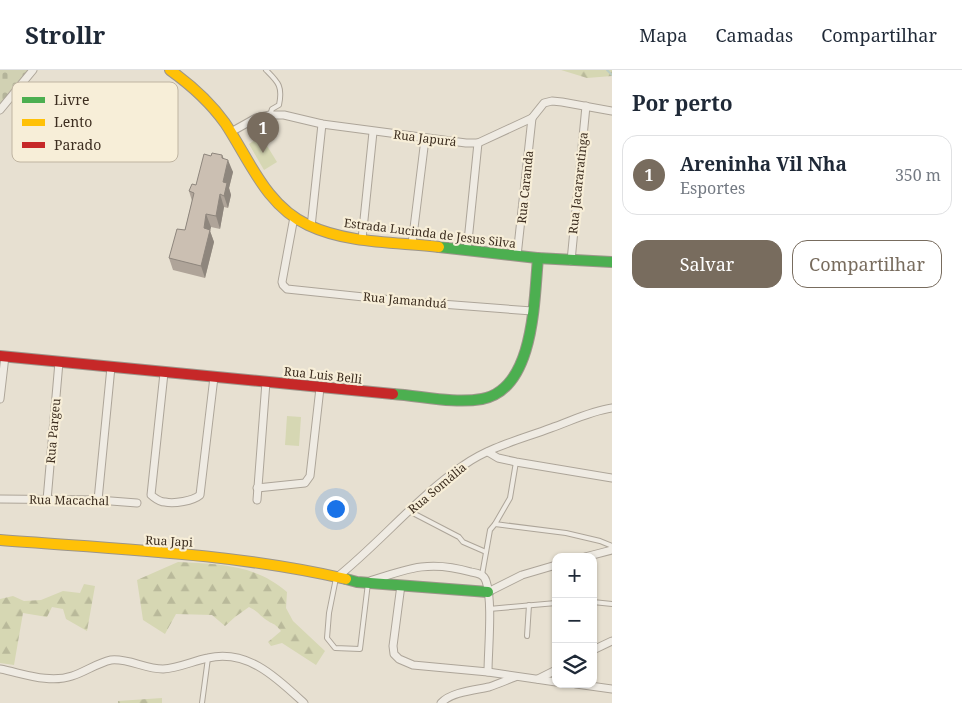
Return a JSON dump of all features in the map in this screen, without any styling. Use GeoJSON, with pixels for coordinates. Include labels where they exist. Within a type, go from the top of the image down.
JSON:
{"type":"FeatureCollection","features":[{"type":"Feature","properties":{"kind":"street"},"geometry":{"type":"LineString","coordinates":[[23,82],[33,70]]}},
{"type":"Feature","properties":{"kind":"street","name":"Estrada Lucinda de Jesus Silva"},"geometry":{"type":"LineString","coordinates":[[170,70],[201,93],[230,132],[265,188],[280,205],[294,217],[311,227],[329,233],[362,239],[538,258],[612,262]]}},
{"type":"Feature","properties":{"kind":"street"},"geometry":{"type":"LineString","coordinates":[[0,110],[12,95]]}},
{"type":"Feature","properties":{"kind":"street","name":"Rua Japurá"},"geometry":{"type":"LineString","coordinates":[[230,132],[256,118],[284,115],[322,124],[373,132],[425,139],[478,143],[532,118],[544,103],[552,101],[612,111]]}},
{"type":"Feature","properties":{"kind":"street","name":"Rua Jacararatinga"},"geometry":{"type":"LineString","coordinates":[[571,261],[586,106]]}},
{"type":"Feature","properties":{"kind":"street","name":"Rua Caranda"},"geometry":{"type":"LineString","coordinates":[[517,256],[532,118]]}},
{"type":"Feature","properties":{"kind":"street"},"geometry":{"type":"LineString","coordinates":[[311,227],[322,124]]}},
{"type":"Feature","properties":{"kind":"street"},"geometry":{"type":"LineString","coordinates":[[362,239],[373,132]]}},
{"type":"Feature","properties":{"kind":"street"},"geometry":{"type":"LineString","coordinates":[[412,244],[425,139]]}},
{"type":"Feature","properties":{"kind":"street"},"geometry":{"type":"LineString","coordinates":[[467,251],[478,143]]}},
{"type":"Feature","properties":{"kind":"street","name":"Rua Jamanduá"},"geometry":{"type":"LineString","coordinates":[[294,217],[282,282],[287,289],[402,301],[532,311]]}},
{"type":"Feature","properties":{"kind":"street","name":"Rua Luis Belli"},"geometry":{"type":"LineString","coordinates":[[3,359],[59,362],[459,400],[493,395],[503,388],[517,373],[525,356],[538,258]]}},
{"type":"Feature","properties":{"kind":"street"},"geometry":{"type":"LineString","coordinates":[[0,399],[3,359]]}},
{"type":"Feature","properties":{"kind":"street","name":"Rua Pargeu"},"geometry":{"type":"LineString","coordinates":[[47,500],[59,362]]}},
{"type":"Feature","properties":{"kind":"street"},"geometry":{"type":"LineString","coordinates":[[98,500],[111,367]]}},
{"type":"Feature","properties":{"kind":"street"},"geometry":{"type":"LineString","coordinates":[[164,373],[151,495],[158,501],[166,503],[197,498],[202,490],[214,377]]}},
{"type":"Feature","properties":{"kind":"street"},"geometry":{"type":"LineString","coordinates":[[256,500],[266,382]]}},
{"type":"Feature","properties":{"kind":"street"},"geometry":{"type":"LineString","coordinates":[[258,488],[304,483],[310,476],[320,388]]}},
{"type":"Feature","properties":{"kind":"street","name":"Rua Somália"},"geometry":{"type":"LineString","coordinates":[[336,578],[464,464],[488,452],[594,412],[612,408]]}},
{"type":"Feature","properties":{"kind":"street"},"geometry":{"type":"LineString","coordinates":[[488,452],[498,458],[516,462],[612,478]]}},
{"type":"Feature","properties":{"kind":"street","name":"Rua Macachal"},"geometry":{"type":"LineString","coordinates":[[0,499],[98,500],[137,503]]}},
{"type":"Feature","properties":{"kind":"street","name":"Rua Japi"},"geometry":{"type":"LineString","coordinates":[[0,540],[240,559],[319,573],[353,582],[488,592]]}},
{"type":"Feature","properties":{"kind":"street"},"geometry":{"type":"LineString","coordinates":[[597,553],[612,548]]}},
{"type":"Feature","properties":{"kind":"street"},"geometry":{"type":"LineString","coordinates":[[368,582],[419,566],[439,565],[456,567],[482,575],[486,580],[488,592],[488,672]]}},
{"type":"Feature","properties":{"kind":"street"},"geometry":{"type":"LineString","coordinates":[[488,592],[522,574],[552,566]]}},
{"type":"Feature","properties":{"kind":"street"},"geometry":{"type":"LineString","coordinates":[[400,584],[393,646],[394,654],[399,659],[413,665],[488,672],[552,681]]}},
{"type":"Feature","properties":{"kind":"street"},"geometry":{"type":"LineString","coordinates":[[597,648],[612,641]]}},
{"type":"Feature","properties":{"kind":"street"},"geometry":{"type":"LineString","coordinates":[[0,669],[41,678],[64,678],[112,660],[162,669],[208,658],[231,657],[246,660],[258,666],[280,680],[304,703]]}},
{"type":"Feature","properties":{"kind":"street"},"geometry":{"type":"LineString","coordinates":[[538,679],[552,672]]}},
{"type":"Feature","properties":{"kind":"street"},"geometry":{"type":"LineString","coordinates":[[441,703],[452,696],[492,686],[516,677]]}},
{"type":"Feature","properties":{"kind":"street"},"geometry":{"type":"LineString","coordinates":[[597,687],[612,689]]}},
{"type":"Feature","properties":{"kind":"lane"},"geometry":{"type":"LineString","coordinates":[[266,70],[280,84],[281,96],[279,104],[272,110],[270,115]]}},
{"type":"Feature","properties":{"kind":"lane"},"geometry":{"type":"LineString","coordinates":[[482,575],[490,530],[510,498],[516,462]]}},
{"type":"Feature","properties":{"kind":"lane"},"geometry":{"type":"LineString","coordinates":[[409,511],[459,537],[463,542],[486,552]]}},
{"type":"Feature","properties":{"kind":"lane"},"geometry":{"type":"LineString","coordinates":[[495,524],[580,535],[600,540],[612,548]]}},
{"type":"Feature","properties":{"kind":"lane"},"geometry":{"type":"LineString","coordinates":[[336,578],[327,632],[327,638],[335,648],[360,648],[368,582]]}},
{"type":"Feature","properties":{"kind":"lane"},"geometry":{"type":"LineString","coordinates":[[597,602],[612,604]]}},
{"type":"Feature","properties":{"kind":"lane"},"geometry":{"type":"LineString","coordinates":[[489,609],[552,604]]}},
{"type":"Feature","properties":{"kind":"lane"},"geometry":{"type":"LineString","coordinates":[[527,636],[529,605]]}},
{"type":"Feature","properties":{"kind":"lane"},"geometry":{"type":"LineString","coordinates":[[202,703],[208,658]]}},
{"type":"Feature","properties":{"kind":"green space"},"geometry":{"type":"Polygon","coordinates":[[[0,70],[30,70],[20,82],[12,82],[12,92],[0,106],[0,70]]]}},
{"type":"Feature","properties":{"kind":"green space"},"geometry":{"type":"Polygon","coordinates":[[[561,70],[612,70],[612,76],[587,78],[561,70]]]}},
{"type":"Feature","properties":{"kind":"green space"},"geometry":{"type":"Polygon","coordinates":[[[261,136],[277,162],[264,170],[249,144],[261,136]]]}},
{"type":"Feature","properties":{"kind":"green space"},"geometry":{"type":"Polygon","coordinates":[[[287,416],[301,417],[299,446],[285,445],[287,416]]]}},
{"type":"Feature","properties":{"kind":"green space"},"geometry":{"type":"Polygon","coordinates":[[[178,562],[235,567],[262,576],[275,583],[287,592],[286,608],[293,621],[325,651],[316,665],[282,643],[271,646],[268,642],[281,631],[249,607],[225,626],[212,615],[176,614],[165,634],[143,620],[137,580],[178,562]]]}},
{"type":"Feature","properties":{"kind":"green space"},"geometry":{"type":"Polygon","coordinates":[[[84,584],[95,586],[87,631],[66,619],[63,609],[52,607],[47,617],[23,613],[14,665],[0,663],[0,599],[13,596],[24,601],[41,600],[63,591],[80,593],[84,584]]]}},
{"type":"Feature","properties":{"kind":"green space"},"geometry":{"type":"Polygon","coordinates":[[[162,698],[162,703],[118,703],[118,701],[162,698]]]}},
{"type":"Feature","properties":{"kind":"building"},"geometry":{"type":"Polygon","coordinates":[[[212,153],[222,155],[222,158],[228,160],[223,182],[227,183],[224,196],[220,194],[216,216],[206,214],[204,228],[210,230],[201,266],[169,258],[177,229],[185,230],[194,193],[189,191],[192,184],[196,185],[204,154],[211,156],[212,153]]]}},
{"type":"Feature","properties":{"kind":"waterway"},"geometry":{"type":"LineString","coordinates":[[607,70],[612,75]]}},
{"type":"Feature","properties":{"kind":"traffic: fast"},"geometry":{"type":"LineString","coordinates":[[439,247],[537,258],[612,262]]}},
{"type":"Feature","properties":{"kind":"traffic: fast"},"geometry":{"type":"LineString","coordinates":[[393,394],[460,401],[482,399],[499,392],[513,379],[522,361],[528,340],[535,296],[538,258]]}},
{"type":"Feature","properties":{"kind":"traffic: fast"},"geometry":{"type":"LineString","coordinates":[[346,579],[357,582],[488,592]]}},
{"type":"Feature","properties":{"kind":"traffic: slow"},"geometry":{"type":"LineString","coordinates":[[170,70],[193,88],[213,108],[225,123],[270,194],[293,217],[308,225],[339,236],[439,247]]}},
{"type":"Feature","properties":{"kind":"traffic: slow"},"geometry":{"type":"LineString","coordinates":[[0,540],[174,553],[261,563],[346,579]]}},
{"type":"Feature","properties":{"kind":"traffic: jam"},"geometry":{"type":"LineString","coordinates":[[0,356],[393,394]]}},
{"type":"Feature","properties":{"kind":"place","name":"Areninha Vil Nha"},"geometry":{"type":"Point","coordinates":[263,153]}}]}
